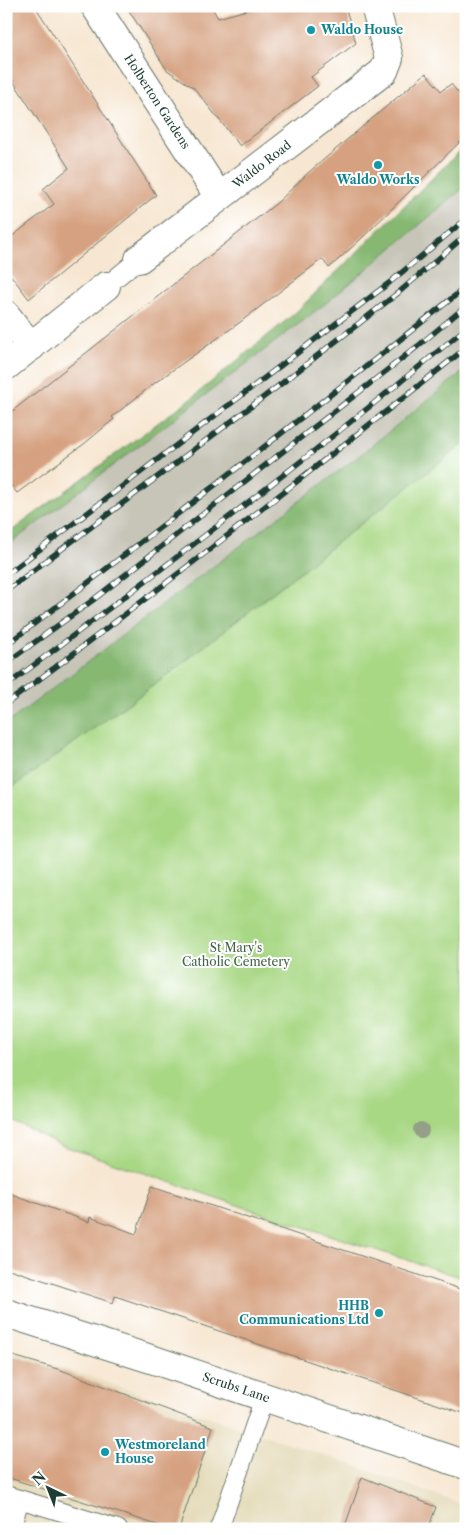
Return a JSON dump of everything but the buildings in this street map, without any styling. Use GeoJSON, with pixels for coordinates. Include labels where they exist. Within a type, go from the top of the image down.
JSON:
{"type":"FeatureCollection","features":[{"type":"Feature","properties":{"kind":"street","name":"Holberton Gardens"},"geometry":{"type":"LineString","coordinates":[[95,6],[219,197]]}},
{"type":"Feature","properties":{"kind":"street","name":"Waldo Road"},"geometry":{"type":"LineString","coordinates":[[139,259],[384,71],[389,58],[375,6]]}},
{"type":"Feature","properties":{"kind":"street"},"geometry":{"type":"LineString","coordinates":[[6,366],[106,286]]}},
{"type":"Feature","properties":{"kind":"street"},"geometry":{"type":"LineString","coordinates":[[6,315],[30,347]]}},
{"type":"Feature","properties":{"kind":"street","name":"Scrubs Lane"},"geometry":{"type":"LineString","coordinates":[[6,1313],[154,1360],[466,1465]]}},
{"type":"Feature","properties":{"kind":"lane"},"geometry":{"type":"LineString","coordinates":[[106,286],[139,259]]}},
{"type":"Feature","properties":{"kind":"lane"},"geometry":{"type":"LineString","coordinates":[[219,1529],[264,1398]]}},
{"type":"Feature","properties":{"kind":"lane"},"geometry":{"type":"LineString","coordinates":[[11,1529],[13,1497],[118,1529]]}},
{"type":"Feature","properties":{"kind":"shaded area"},"geometry":{"type":"Polygon","coordinates":[[[466,186],[466,369],[360,455],[6,724],[6,547],[330,300],[466,186]]]}},
{"type":"Feature","properties":{"kind":"shaded area"},"geometry":{"type":"Polygon","coordinates":[[[6,1349],[350,1464],[466,1506],[466,1529],[6,1529],[6,1349]]]}},
{"type":"Feature","properties":{"kind":"green space"},"geometry":{"type":"Polygon","coordinates":[[[466,145],[466,186],[330,300],[6,547],[6,535],[193,397],[295,313],[466,145]]]}},
{"type":"Feature","properties":{"kind":"green space"},"geometry":{"type":"Polygon","coordinates":[[[466,369],[466,442],[161,680],[6,792],[6,724],[360,455],[466,369]]]}},
{"type":"Feature","properties":{"kind":"green space","name":"St Mary's Catholic Cemetery"},"geometry":{"type":"Polygon","coordinates":[[[466,442],[466,1279],[258,1212],[61,1145],[6,1118],[6,792],[161,680],[466,442]]]}},
{"type":"Feature","properties":{"kind":"railway"},"geometry":{"type":"LineString","coordinates":[[6,575],[389,283],[466,219]]}},
{"type":"Feature","properties":{"kind":"railway"},"geometry":{"type":"LineString","coordinates":[[6,591],[277,387],[398,293],[466,235]]}},
{"type":"Feature","properties":{"kind":"railway"},"geometry":{"type":"LineString","coordinates":[[6,645],[237,468],[466,287]]}},
{"type":"Feature","properties":{"kind":"railway"},"geometry":{"type":"LineString","coordinates":[[6,663],[93,600],[418,346],[466,306]]}},
{"type":"Feature","properties":{"kind":"railway"},"geometry":{"type":"LineString","coordinates":[[6,686],[296,465],[466,328]]}},
{"type":"Feature","properties":{"kind":"railway"},"geometry":{"type":"LineString","coordinates":[[6,704],[237,528],[466,348]]}},
{"type":"Feature","properties":{"kind":"place","name":"Waldo House"},"geometry":{"type":"Point","coordinates":[311,30]}},
{"type":"Feature","properties":{"kind":"place","name":"Waldo Works"},"geometry":{"type":"Point","coordinates":[378,165]}},
{"type":"Feature","properties":{"kind":"place","name":"HHB Communications Ltd"},"geometry":{"type":"Point","coordinates":[379,1313]}},
{"type":"Feature","properties":{"kind":"place","name":"Westmoreland House"},"geometry":{"type":"Point","coordinates":[105,1452]}}]}
